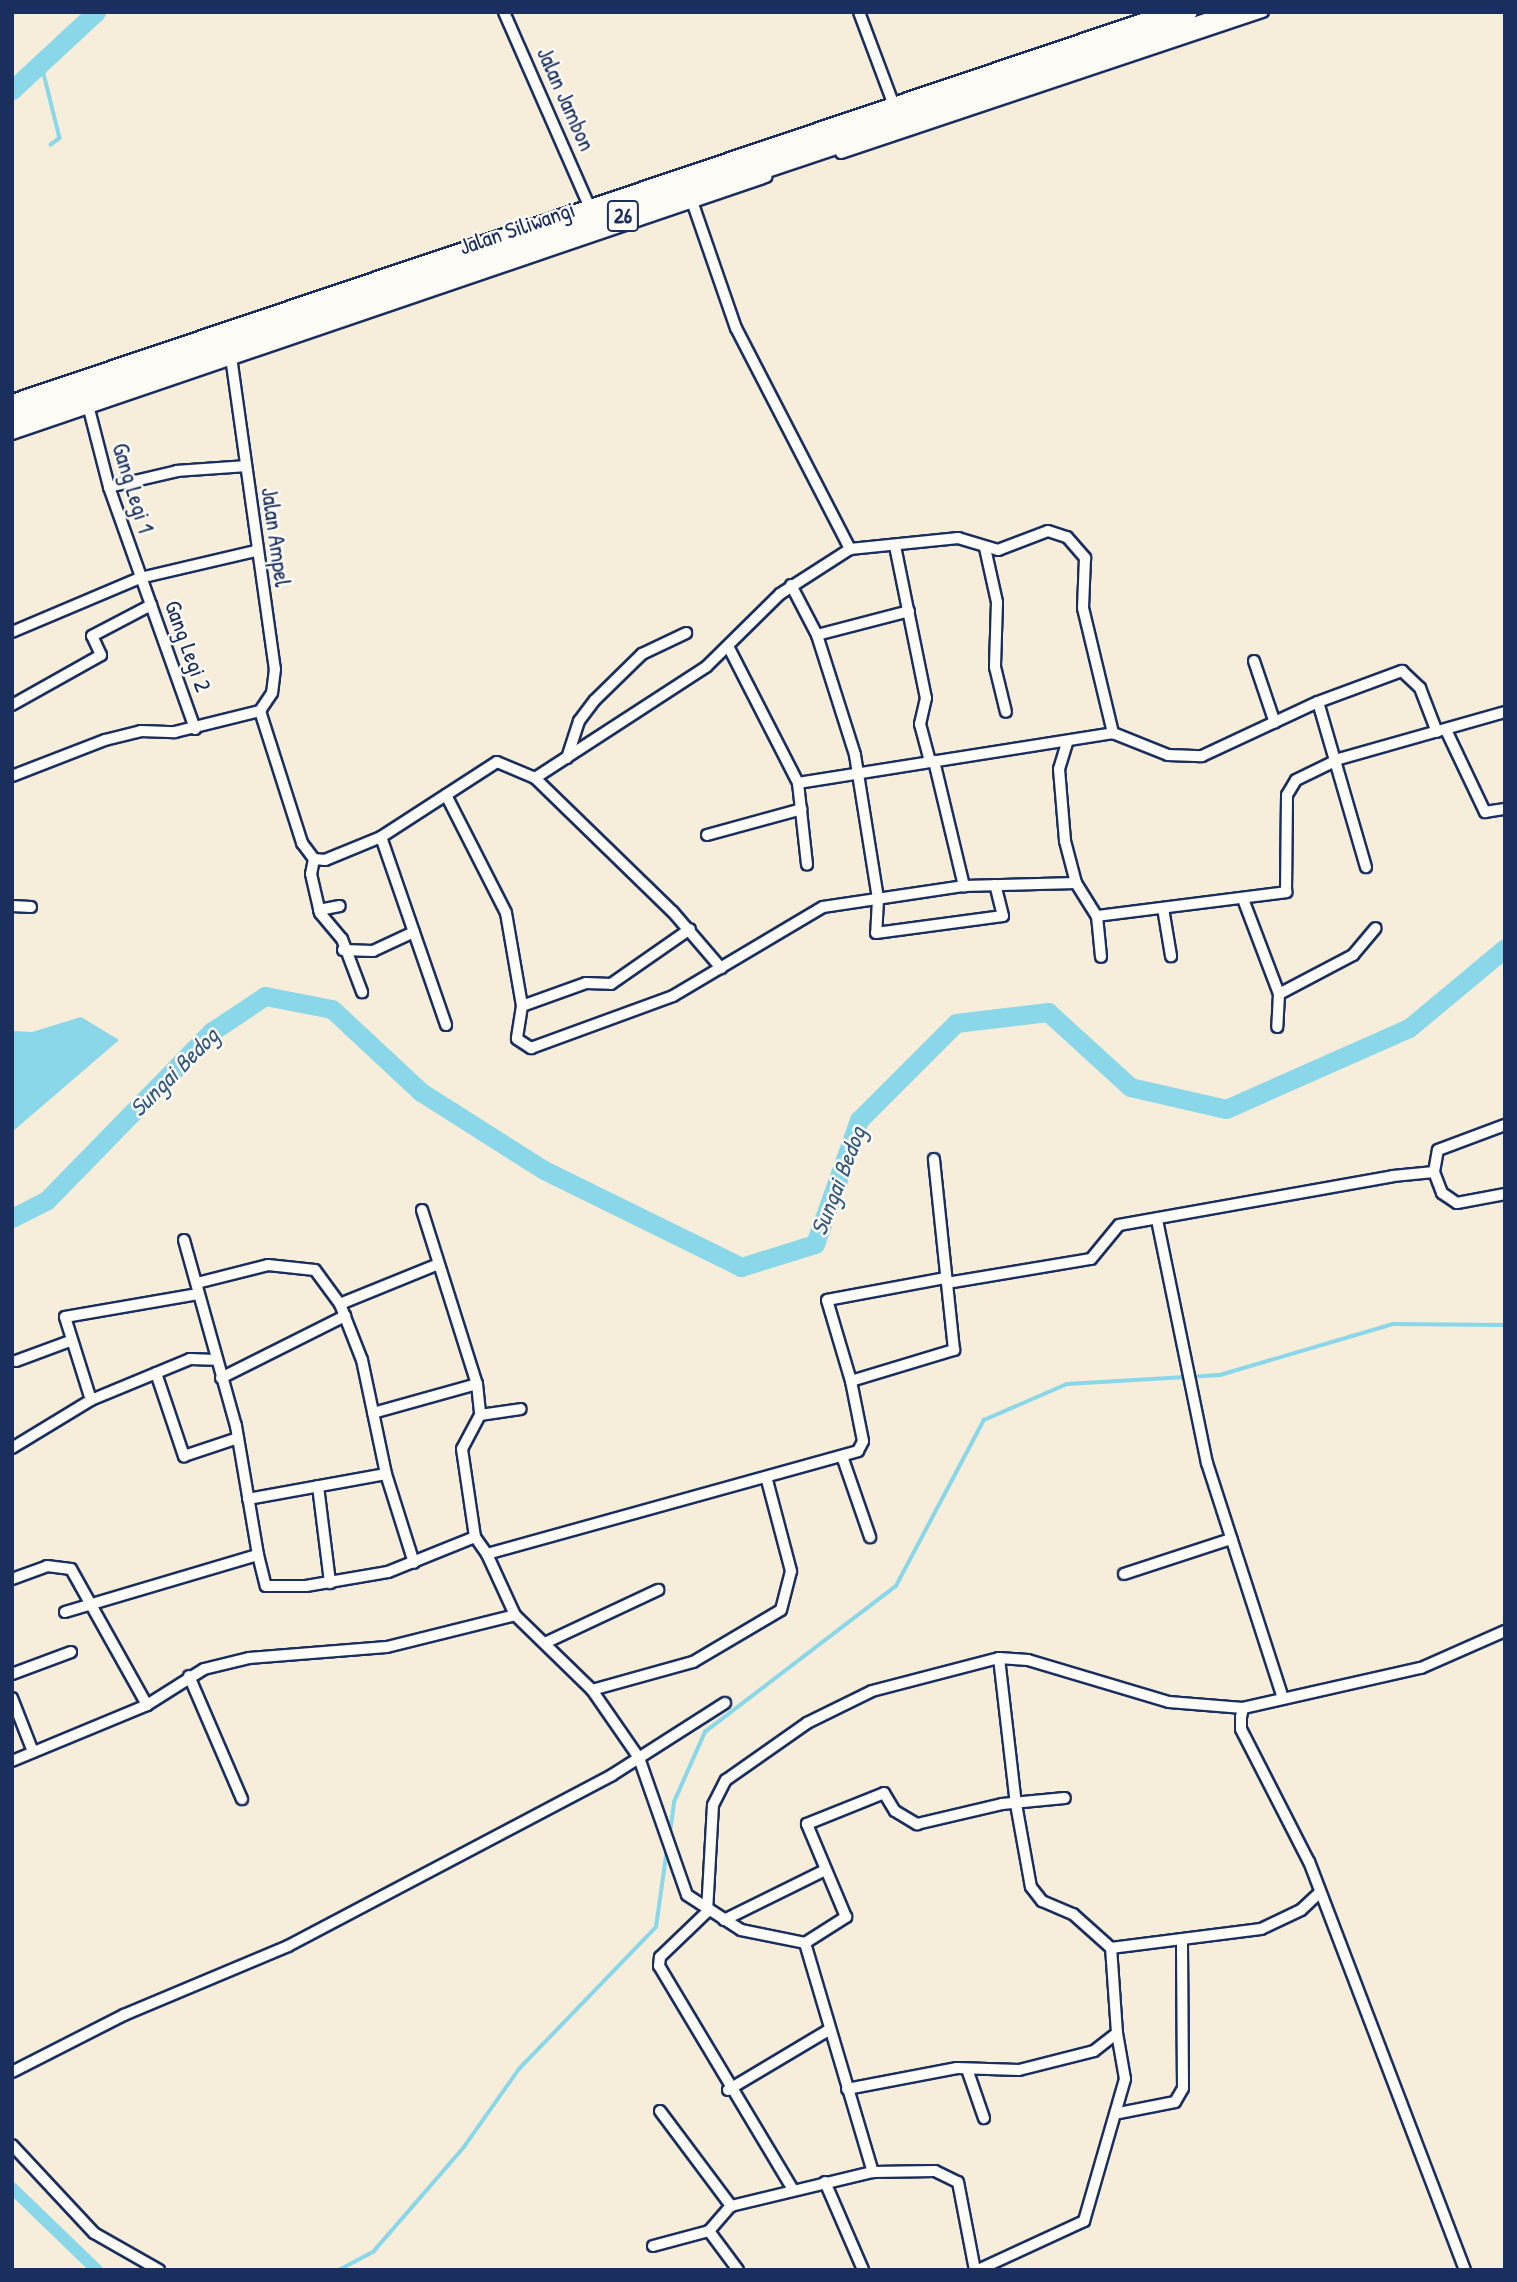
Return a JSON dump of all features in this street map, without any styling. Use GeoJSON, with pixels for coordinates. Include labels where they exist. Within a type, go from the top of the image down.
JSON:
{"type":"FeatureCollection","features":[{"type":"Feature","properties":{"kind":"highway","name":"Jalan Siliwangi"},"geometry":{"type":"LineString","coordinates":[[16,404],[1189,12]]}},
{"type":"Feature","properties":{"kind":"highway","name":"Jalan Siliwangi"},"geometry":{"type":"LineString","coordinates":[[12,422],[93,404],[781,167],[1248,13]]}},
{"type":"Feature","properties":{"kind":"street","name":"Jalan Jambon"},"geometry":{"type":"LineString","coordinates":[[504,12],[588,203]]}},
{"type":"Feature","properties":{"kind":"street"},"geometry":{"type":"LineString","coordinates":[[859,12],[893,103]]}},
{"type":"Feature","properties":{"kind":"street"},"geometry":{"type":"LineString","coordinates":[[107,372],[588,203],[1163,12]]}},
{"type":"Feature","properties":{"kind":"street"},"geometry":{"type":"LineString","coordinates":[[12,434],[93,404],[232,364],[693,204],[781,167]]}},
{"type":"Feature","properties":{"kind":"street"},"geometry":{"type":"LineString","coordinates":[[693,204],[736,328],[850,549]]}},
{"type":"Feature","properties":{"kind":"street","name":"Jalan Ampel"},"geometry":{"type":"LineString","coordinates":[[232,364],[255,551],[275,669],[272,693],[260,711]]}},
{"type":"Feature","properties":{"kind":"street","name":"Gang Legi 1"},"geometry":{"type":"LineString","coordinates":[[93,404],[108,487],[140,578]]}},
{"type":"Feature","properties":{"kind":"street"},"geometry":{"type":"LineString","coordinates":[[108,487],[177,471],[246,466]]}},
{"type":"Feature","properties":{"kind":"street"},"geometry":{"type":"LineString","coordinates":[[535,778],[729,648],[791,586],[850,549],[958,538],[998,550],[1048,531],[1077,547],[1088,574],[1085,621],[1112,733]]}},
{"type":"Feature","properties":{"kind":"street"},"geometry":{"type":"LineString","coordinates":[[895,546],[932,761],[964,886]]}},
{"type":"Feature","properties":{"kind":"street"},"geometry":{"type":"LineString","coordinates":[[985,548],[997,602],[995,667],[1006,712]]}},
{"type":"Feature","properties":{"kind":"street"},"geometry":{"type":"LineString","coordinates":[[12,632],[140,578],[255,551]]}},
{"type":"Feature","properties":{"kind":"street","name":"Gang Legi 2"},"geometry":{"type":"LineString","coordinates":[[140,578],[195,729]]}},
{"type":"Feature","properties":{"kind":"street"},"geometry":{"type":"LineString","coordinates":[[791,586],[817,635],[858,775],[878,899],[876,933],[1003,916],[995,885]]}},
{"type":"Feature","properties":{"kind":"street"},"geometry":{"type":"LineString","coordinates":[[12,705],[101,655],[92,636],[151,604]]}},
{"type":"Feature","properties":{"kind":"street"},"geometry":{"type":"LineString","coordinates":[[817,635],[908,611]]}},
{"type":"Feature","properties":{"kind":"street"},"geometry":{"type":"LineString","coordinates":[[567,758],[579,721],[595,700],[642,654],[686,633]]}},
{"type":"Feature","properties":{"kind":"street"},"geometry":{"type":"LineString","coordinates":[[729,648],[798,783],[807,864]]}},
{"type":"Feature","properties":{"kind":"street"},"geometry":{"type":"LineString","coordinates":[[1254,661],[1275,723]]}},
{"type":"Feature","properties":{"kind":"street"},"geometry":{"type":"LineString","coordinates":[[798,783],[932,761],[1068,743],[1112,733],[1190,757],[1275,723],[1318,702],[1402,671],[1420,688],[1485,812],[1505,809]]}},
{"type":"Feature","properties":{"kind":"street"},"geometry":{"type":"LineString","coordinates":[[1318,702],[1339,759],[1366,867]]}},
{"type":"Feature","properties":{"kind":"street"},"geometry":{"type":"LineString","coordinates":[[12,776],[105,740],[195,729],[260,711],[302,843],[314,859],[319,910],[344,950],[362,992]]}},
{"type":"Feature","properties":{"kind":"street"},"geometry":{"type":"LineString","coordinates":[[1097,916],[1243,899],[1289,890],[1289,786],[1339,759],[1505,712]]}},
{"type":"Feature","properties":{"kind":"street"},"geometry":{"type":"LineString","coordinates":[[1068,743],[1059,769],[1060,805],[1076,883],[1097,916],[1101,957]]}},
{"type":"Feature","properties":{"kind":"street"},"geometry":{"type":"LineString","coordinates":[[314,859],[381,837],[497,762],[535,778],[690,929],[720,968]]}},
{"type":"Feature","properties":{"kind":"street"},"geometry":{"type":"LineString","coordinates":[[446,795],[506,913],[522,1006],[517,1029],[526,1046],[673,996],[813,911],[964,886],[1076,883]]}},
{"type":"Feature","properties":{"kind":"street"},"geometry":{"type":"LineString","coordinates":[[706,835],[802,809]]}},
{"type":"Feature","properties":{"kind":"street"},"geometry":{"type":"LineString","coordinates":[[381,837],[446,1025]]}},
{"type":"Feature","properties":{"kind":"street"},"geometry":{"type":"LineString","coordinates":[[1243,899],[1279,994],[1277,1027]]}},
{"type":"Feature","properties":{"kind":"street"},"geometry":{"type":"LineString","coordinates":[[12,906],[31,907]]}},
{"type":"Feature","properties":{"kind":"street"},"geometry":{"type":"LineString","coordinates":[[319,910],[340,906]]}},
{"type":"Feature","properties":{"kind":"street"},"geometry":{"type":"LineString","coordinates":[[1163,908],[1171,956]]}},
{"type":"Feature","properties":{"kind":"street"},"geometry":{"type":"LineString","coordinates":[[1279,994],[1353,956],[1376,928]]}},
{"type":"Feature","properties":{"kind":"street"},"geometry":{"type":"LineString","coordinates":[[522,1006],[586,983],[611,984],[690,929]]}},
{"type":"Feature","properties":{"kind":"street"},"geometry":{"type":"LineString","coordinates":[[344,950],[373,951],[414,932]]}},
{"type":"Feature","properties":{"kind":"street"},"geometry":{"type":"LineString","coordinates":[[1505,1125],[1438,1150],[1434,1172],[1448,1201],[1505,1194]]}},
{"type":"Feature","properties":{"kind":"street"},"geometry":{"type":"LineString","coordinates":[[851,1381],[954,1350],[934,1159]]}},
{"type":"Feature","properties":{"kind":"street"},"geometry":{"type":"LineString","coordinates":[[487,1554],[767,1480],[842,1456],[863,1441],[851,1381],[827,1300],[1091,1259],[1119,1225],[1434,1172]]}},
{"type":"Feature","properties":{"kind":"street"},"geometry":{"type":"LineString","coordinates":[[422,1210],[436,1265],[477,1384],[480,1415],[462,1448],[475,1537],[487,1554],[515,1615],[547,1642],[592,1690],[639,1758],[687,1895],[707,1912],[724,1920],[805,1943],[846,1917],[805,1826],[884,1793],[895,1811],[917,1824],[1016,1804],[1065,1798]]}},
{"type":"Feature","properties":{"kind":"street"},"geometry":{"type":"LineString","coordinates":[[1157,1220],[1206,1463],[1283,1698]]}},
{"type":"Feature","properties":{"kind":"street"},"geometry":{"type":"LineString","coordinates":[[184,1240],[238,1438],[262,1580],[273,1588],[330,1583],[414,1563],[475,1537]]}},
{"type":"Feature","properties":{"kind":"street"},"geometry":{"type":"LineString","coordinates":[[90,1400],[64,1322],[69,1314],[197,1288],[268,1265],[313,1270],[340,1304],[345,1316],[373,1413],[386,1474],[414,1563]]}},
{"type":"Feature","properties":{"kind":"street"},"geometry":{"type":"LineString","coordinates":[[340,1304],[436,1265]]}},
{"type":"Feature","properties":{"kind":"street"},"geometry":{"type":"LineString","coordinates":[[221,1378],[345,1316]]}},
{"type":"Feature","properties":{"kind":"street"},"geometry":{"type":"LineString","coordinates":[[16,1361],[70,1341]]}},
{"type":"Feature","properties":{"kind":"street"},"geometry":{"type":"LineString","coordinates":[[12,1435],[14,1448],[90,1400],[190,1359],[215,1360]]}},
{"type":"Feature","properties":{"kind":"street"},"geometry":{"type":"LineString","coordinates":[[156,1373],[184,1456],[238,1438]]}},
{"type":"Feature","properties":{"kind":"street"},"geometry":{"type":"LineString","coordinates":[[373,1413],[477,1384]]}},
{"type":"Feature","properties":{"kind":"street"},"geometry":{"type":"LineString","coordinates":[[480,1415],[521,1409]]}},
{"type":"Feature","properties":{"kind":"street"},"geometry":{"type":"LineString","coordinates":[[842,1456],[870,1537]]}},
{"type":"Feature","properties":{"kind":"street"},"geometry":{"type":"LineString","coordinates":[[248,1499],[386,1474]]}},
{"type":"Feature","properties":{"kind":"street"},"geometry":{"type":"LineString","coordinates":[[592,1690],[693,1662],[781,1610],[791,1571],[767,1480]]}},
{"type":"Feature","properties":{"kind":"street"},"geometry":{"type":"LineString","coordinates":[[318,1486],[330,1583]]}},
{"type":"Feature","properties":{"kind":"street"},"geometry":{"type":"LineString","coordinates":[[1124,1574],[1231,1539]]}},
{"type":"Feature","properties":{"kind":"street"},"geometry":{"type":"LineString","coordinates":[[65,1612],[258,1555]]}},
{"type":"Feature","properties":{"kind":"street"},"geometry":{"type":"LineString","coordinates":[[12,1579],[65,1565],[95,1604],[147,1704]]}},
{"type":"Feature","properties":{"kind":"street"},"geometry":{"type":"LineString","coordinates":[[547,1642],[658,1590]]}},
{"type":"Feature","properties":{"kind":"street"},"geometry":{"type":"LineString","coordinates":[[12,1761],[147,1704],[189,1676],[249,1658],[387,1647],[515,1615]]}},
{"type":"Feature","properties":{"kind":"street"},"geometry":{"type":"LineString","coordinates":[[792,2188],[728,2090],[659,1966],[660,1957],[707,1912],[713,1805],[726,1780],[807,1723],[872,1691],[999,1663],[1028,1660],[1169,1702],[1243,1708],[1421,1668],[1505,1631]]}},
{"type":"Feature","properties":{"kind":"street"},"geometry":{"type":"LineString","coordinates":[[12,1674],[71,1652]]}},
{"type":"Feature","properties":{"kind":"street"},"geometry":{"type":"LineString","coordinates":[[653,2246],[709,2231],[731,2206],[792,2188],[873,2172],[935,2171],[956,2177],[976,2270],[1084,2221],[1119,2113],[1125,2079],[1117,2033],[1111,1948],[1084,1922],[1035,1894],[1016,1804],[999,1663]]}},
{"type":"Feature","properties":{"kind":"street"},"geometry":{"type":"LineString","coordinates":[[189,1676],[242,1799]]}},
{"type":"Feature","properties":{"kind":"street"},"geometry":{"type":"LineString","coordinates":[[12,1698],[33,1752]]}},
{"type":"Feature","properties":{"kind":"street"},"geometry":{"type":"LineString","coordinates":[[12,2072],[124,2015],[288,1946],[639,1758],[725,1703]]}},
{"type":"Feature","properties":{"kind":"street"},"geometry":{"type":"LineString","coordinates":[[1243,1708],[1241,1729],[1319,1893],[1465,2270]]}},
{"type":"Feature","properties":{"kind":"street"},"geometry":{"type":"LineString","coordinates":[[724,1920],[825,1870]]}},
{"type":"Feature","properties":{"kind":"street"},"geometry":{"type":"LineString","coordinates":[[1111,1948],[1182,1942],[1261,1929],[1301,1910],[1319,1893]]}},
{"type":"Feature","properties":{"kind":"street"},"geometry":{"type":"LineString","coordinates":[[1119,2113],[1175,2102],[1183,2088],[1182,1942]]}},
{"type":"Feature","properties":{"kind":"street"},"geometry":{"type":"LineString","coordinates":[[805,1943],[820,1976],[827,2031],[873,2172]]}},
{"type":"Feature","properties":{"kind":"street"},"geometry":{"type":"LineString","coordinates":[[728,2090],[827,2031]]}},
{"type":"Feature","properties":{"kind":"street"},"geometry":{"type":"LineString","coordinates":[[847,2089],[967,2069],[1018,2070],[1094,2051],[1117,2033]]}},
{"type":"Feature","properties":{"kind":"street"},"geometry":{"type":"LineString","coordinates":[[967,2069],[984,2118]]}},
{"type":"Feature","properties":{"kind":"street"},"geometry":{"type":"LineString","coordinates":[[660,2111],[731,2206]]}},
{"type":"Feature","properties":{"kind":"street"},"geometry":{"type":"LineString","coordinates":[[12,2145],[94,2233],[159,2270]]}},
{"type":"Feature","properties":{"kind":"street"},"geometry":{"type":"LineString","coordinates":[[825,2182],[863,2270]]}},
{"type":"Feature","properties":{"kind":"street"},"geometry":{"type":"LineString","coordinates":[[709,2231],[738,2270]]}},
{"type":"Feature","properties":{"kind":"water"},"geometry":{"type":"Polygon","coordinates":[[[81,1017],[119,1040],[12,1132],[12,1031],[32,1032],[81,1017]]]}},
{"type":"Feature","properties":{"kind":"waterway"},"geometry":{"type":"LineString","coordinates":[[12,90],[96,12]]}},
{"type":"Feature","properties":{"kind":"waterway"},"geometry":{"type":"LineString","coordinates":[[43,70],[60,138],[51,145]]}},
{"type":"Feature","properties":{"kind":"waterway","name":"Sungai Bedog"},"geometry":{"type":"LineString","coordinates":[[12,1218],[46,1201],[211,1032],[265,996],[332,1009],[421,1092],[544,1170],[741,1267],[815,1244],[859,1120],[956,1023],[1048,1012],[1130,1087],[1226,1109],[1409,1028],[1505,948]]}},
{"type":"Feature","properties":{"kind":"waterway"},"geometry":{"type":"LineString","coordinates":[[670,1832],[674,1802],[705,1732],[896,1586],[984,1420],[1067,1384],[1220,1375],[1393,1324],[1505,1325]]}},
{"type":"Feature","properties":{"kind":"waterway"},"geometry":{"type":"LineString","coordinates":[[339,2270],[374,2251],[464,2147],[519,2069],[656,1927],[667,1850]]}},
{"type":"Feature","properties":{"kind":"waterway"},"geometry":{"type":"LineString","coordinates":[[12,2188],[97,2270]]}}]}
